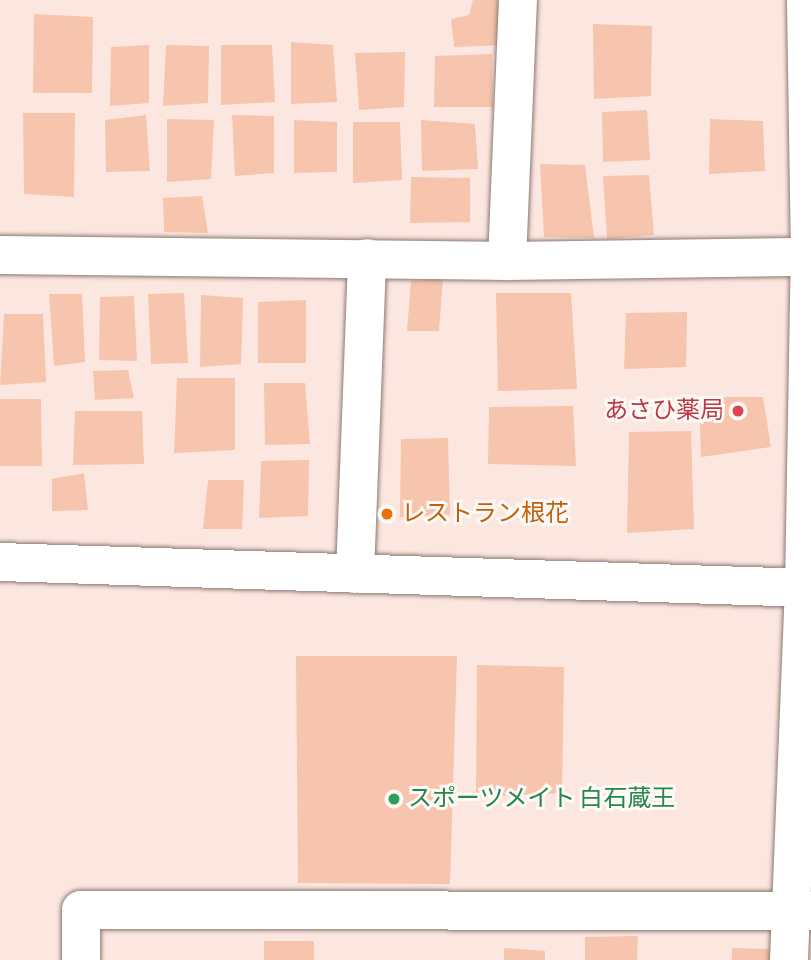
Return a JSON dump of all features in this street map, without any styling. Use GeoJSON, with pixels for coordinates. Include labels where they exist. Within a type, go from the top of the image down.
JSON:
{"type":"FeatureCollection","features":[{"type":"Feature","properties":{"kind":"street"},"geometry":{"type":"LineString","coordinates":[[508,261],[518,0]]}},
{"type":"Feature","properties":{"kind":"street"},"geometry":{"type":"LineString","coordinates":[[789,960],[800,910],[808,588],[810,257],[806,0]]}},
{"type":"Feature","properties":{"kind":"street"},"geometry":{"type":"LineString","coordinates":[[0,255],[508,261],[810,257]]}},
{"type":"Feature","properties":{"kind":"street"},"geometry":{"type":"LineString","coordinates":[[355,574],[367,258]]}},
{"type":"Feature","properties":{"kind":"street"},"geometry":{"type":"LineString","coordinates":[[0,562],[808,588]]}},
{"type":"Feature","properties":{"kind":"street"},"geometry":{"type":"LineString","coordinates":[[82,960],[82,910],[800,910]]}},
{"type":"Feature","properties":{"kind":"building"},"geometry":{"type":"Polygon","coordinates":[[[473,0],[507,0],[506,45],[454,47],[451,19],[469,15],[473,0]]]}},
{"type":"Feature","properties":{"kind":"building"},"geometry":{"type":"Polygon","coordinates":[[[34,14],[93,17],[92,93],[33,93],[34,14]]]}},
{"type":"Feature","properties":{"kind":"building"},"geometry":{"type":"Polygon","coordinates":[[[593,24],[652,26],[651,96],[594,99],[593,24]]]}},
{"type":"Feature","properties":{"kind":"building"},"geometry":{"type":"Polygon","coordinates":[[[291,42],[333,45],[337,102],[291,104],[291,42]]]}},
{"type":"Feature","properties":{"kind":"building"},"geometry":{"type":"Polygon","coordinates":[[[149,45],[149,103],[110,106],[111,47],[149,45]]]}},
{"type":"Feature","properties":{"kind":"building"},"geometry":{"type":"Polygon","coordinates":[[[166,45],[209,46],[208,103],[163,106],[166,45]]]}},
{"type":"Feature","properties":{"kind":"building"},"geometry":{"type":"Polygon","coordinates":[[[221,45],[272,45],[275,102],[221,105],[221,45]]]}},
{"type":"Feature","properties":{"kind":"building"},"geometry":{"type":"Polygon","coordinates":[[[405,52],[404,107],[359,110],[355,53],[405,52]]]}},
{"type":"Feature","properties":{"kind":"building"},"geometry":{"type":"Polygon","coordinates":[[[492,54],[493,107],[434,107],[435,56],[492,54]]]}},
{"type":"Feature","properties":{"kind":"building"},"geometry":{"type":"Polygon","coordinates":[[[647,110],[650,160],[603,162],[602,112],[647,110]]]}},
{"type":"Feature","properties":{"kind":"building"},"geometry":{"type":"Polygon","coordinates":[[[23,113],[75,113],[74,197],[24,194],[23,113]]]}},
{"type":"Feature","properties":{"kind":"building"},"geometry":{"type":"Polygon","coordinates":[[[146,115],[150,171],[106,172],[105,120],[146,115]]]}},
{"type":"Feature","properties":{"kind":"building"},"geometry":{"type":"Polygon","coordinates":[[[232,115],[274,116],[274,173],[235,176],[232,115]]]}},
{"type":"Feature","properties":{"kind":"building"},"geometry":{"type":"Polygon","coordinates":[[[167,119],[214,120],[211,179],[167,182],[167,119]]]}},
{"type":"Feature","properties":{"kind":"building"},"geometry":{"type":"Polygon","coordinates":[[[710,119],[763,121],[765,171],[709,174],[710,119]]]}},
{"type":"Feature","properties":{"kind":"building"},"geometry":{"type":"Polygon","coordinates":[[[294,120],[337,122],[337,172],[294,173],[294,120]]]}},
{"type":"Feature","properties":{"kind":"building"},"geometry":{"type":"Polygon","coordinates":[[[421,120],[475,124],[478,169],[422,171],[421,120]]]}},
{"type":"Feature","properties":{"kind":"building"},"geometry":{"type":"Polygon","coordinates":[[[353,122],[400,122],[402,180],[353,183],[353,122]]]}},
{"type":"Feature","properties":{"kind":"building"},"geometry":{"type":"Polygon","coordinates":[[[540,164],[585,165],[594,238],[544,237],[540,164]]]}},
{"type":"Feature","properties":{"kind":"building"},"geometry":{"type":"Polygon","coordinates":[[[649,175],[654,235],[607,239],[603,176],[649,175]]]}},
{"type":"Feature","properties":{"kind":"building"},"geometry":{"type":"Polygon","coordinates":[[[411,177],[470,178],[470,222],[410,223],[411,177]]]}},
{"type":"Feature","properties":{"kind":"building"},"geometry":{"type":"Polygon","coordinates":[[[202,196],[208,233],[164,232],[163,198],[202,196]]]}},
{"type":"Feature","properties":{"kind":"building"},"geometry":{"type":"Polygon","coordinates":[[[443,278],[439,331],[407,331],[411,281],[443,278]]]}},
{"type":"Feature","properties":{"kind":"building"},"geometry":{"type":"Polygon","coordinates":[[[184,293],[188,363],[151,364],[148,294],[184,293]]]}},
{"type":"Feature","properties":{"kind":"building"},"geometry":{"type":"Polygon","coordinates":[[[496,293],[571,293],[577,389],[498,391],[496,293]]]}},
{"type":"Feature","properties":{"kind":"building"},"geometry":{"type":"Polygon","coordinates":[[[49,294],[82,294],[85,362],[54,366],[49,294]]]}},
{"type":"Feature","properties":{"kind":"building"},"geometry":{"type":"Polygon","coordinates":[[[201,295],[243,298],[241,364],[200,367],[201,295]]]}},
{"type":"Feature","properties":{"kind":"building"},"geometry":{"type":"Polygon","coordinates":[[[134,296],[137,361],[99,360],[100,297],[134,296]]]}},
{"type":"Feature","properties":{"kind":"building"},"geometry":{"type":"Polygon","coordinates":[[[306,300],[306,363],[258,363],[258,302],[306,300]]]}},
{"type":"Feature","properties":{"kind":"building"},"geometry":{"type":"Polygon","coordinates":[[[687,312],[686,367],[624,369],[626,313],[687,312]]]}},
{"type":"Feature","properties":{"kind":"building"},"geometry":{"type":"Polygon","coordinates":[[[4,314],[43,314],[46,382],[0,385],[4,314]]]}},
{"type":"Feature","properties":{"kind":"building"},"geometry":{"type":"Polygon","coordinates":[[[128,370],[134,398],[95,400],[93,371],[128,370]]]}},
{"type":"Feature","properties":{"kind":"building"},"geometry":{"type":"Polygon","coordinates":[[[177,378],[235,378],[235,450],[174,453],[177,378]]]}},
{"type":"Feature","properties":{"kind":"building"},"geometry":{"type":"Polygon","coordinates":[[[264,383],[305,383],[310,444],[265,445],[264,383]]]}},
{"type":"Feature","properties":{"kind":"building"},"geometry":{"type":"Polygon","coordinates":[[[699,397],[763,397],[771,447],[701,457],[699,397]]]}},
{"type":"Feature","properties":{"kind":"building"},"geometry":{"type":"Polygon","coordinates":[[[0,399],[41,399],[42,466],[0,466],[0,399]]]}},
{"type":"Feature","properties":{"kind":"building"},"geometry":{"type":"Polygon","coordinates":[[[573,406],[576,466],[488,464],[489,407],[573,406]]]}},
{"type":"Feature","properties":{"kind":"building"},"geometry":{"type":"Polygon","coordinates":[[[75,411],[142,411],[144,464],[73,465],[75,411]]]}},
{"type":"Feature","properties":{"kind":"building"},"geometry":{"type":"Polygon","coordinates":[[[691,431],[694,529],[627,533],[629,432],[691,431]]]}},
{"type":"Feature","properties":{"kind":"building"},"geometry":{"type":"Polygon","coordinates":[[[448,438],[450,515],[400,517],[401,439],[448,438]]]}},
{"type":"Feature","properties":{"kind":"building"},"geometry":{"type":"Polygon","coordinates":[[[309,460],[308,516],[259,518],[261,461],[309,460]]]}},
{"type":"Feature","properties":{"kind":"building"},"geometry":{"type":"Polygon","coordinates":[[[84,473],[88,510],[52,511],[52,479],[84,473]]]}},
{"type":"Feature","properties":{"kind":"building"},"geometry":{"type":"Polygon","coordinates":[[[208,480],[244,480],[242,529],[203,529],[208,480]]]}},
{"type":"Feature","properties":{"kind":"building"},"geometry":{"type":"Polygon","coordinates":[[[296,656],[457,656],[450,884],[298,883],[296,656]]]}},
{"type":"Feature","properties":{"kind":"building"},"geometry":{"type":"Polygon","coordinates":[[[477,665],[564,667],[562,793],[476,797],[477,665]]]}},
{"type":"Feature","properties":{"kind":"building"},"geometry":{"type":"Polygon","coordinates":[[[638,936],[637,960],[585,960],[585,937],[638,936]]]}},
{"type":"Feature","properties":{"kind":"building"},"geometry":{"type":"Polygon","coordinates":[[[264,941],[314,941],[314,960],[264,960],[264,941]]]}},
{"type":"Feature","properties":{"kind":"building"},"geometry":{"type":"Polygon","coordinates":[[[504,948],[545,951],[545,960],[504,960],[504,948]]]}},
{"type":"Feature","properties":{"kind":"building"},"geometry":{"type":"Polygon","coordinates":[[[732,948],[775,949],[775,960],[732,960],[732,948]]]}},
{"type":"Feature","properties":{"kind":"place","name":"あさひ薬局"},"geometry":{"type":"Point","coordinates":[738,411]}},
{"type":"Feature","properties":{"kind":"place","name":"レストラン根花"},"geometry":{"type":"Point","coordinates":[387,514]}},
{"type":"Feature","properties":{"kind":"place","name":"スポーツメイト 白石蔵王"},"geometry":{"type":"Point","coordinates":[394,799]}}]}
